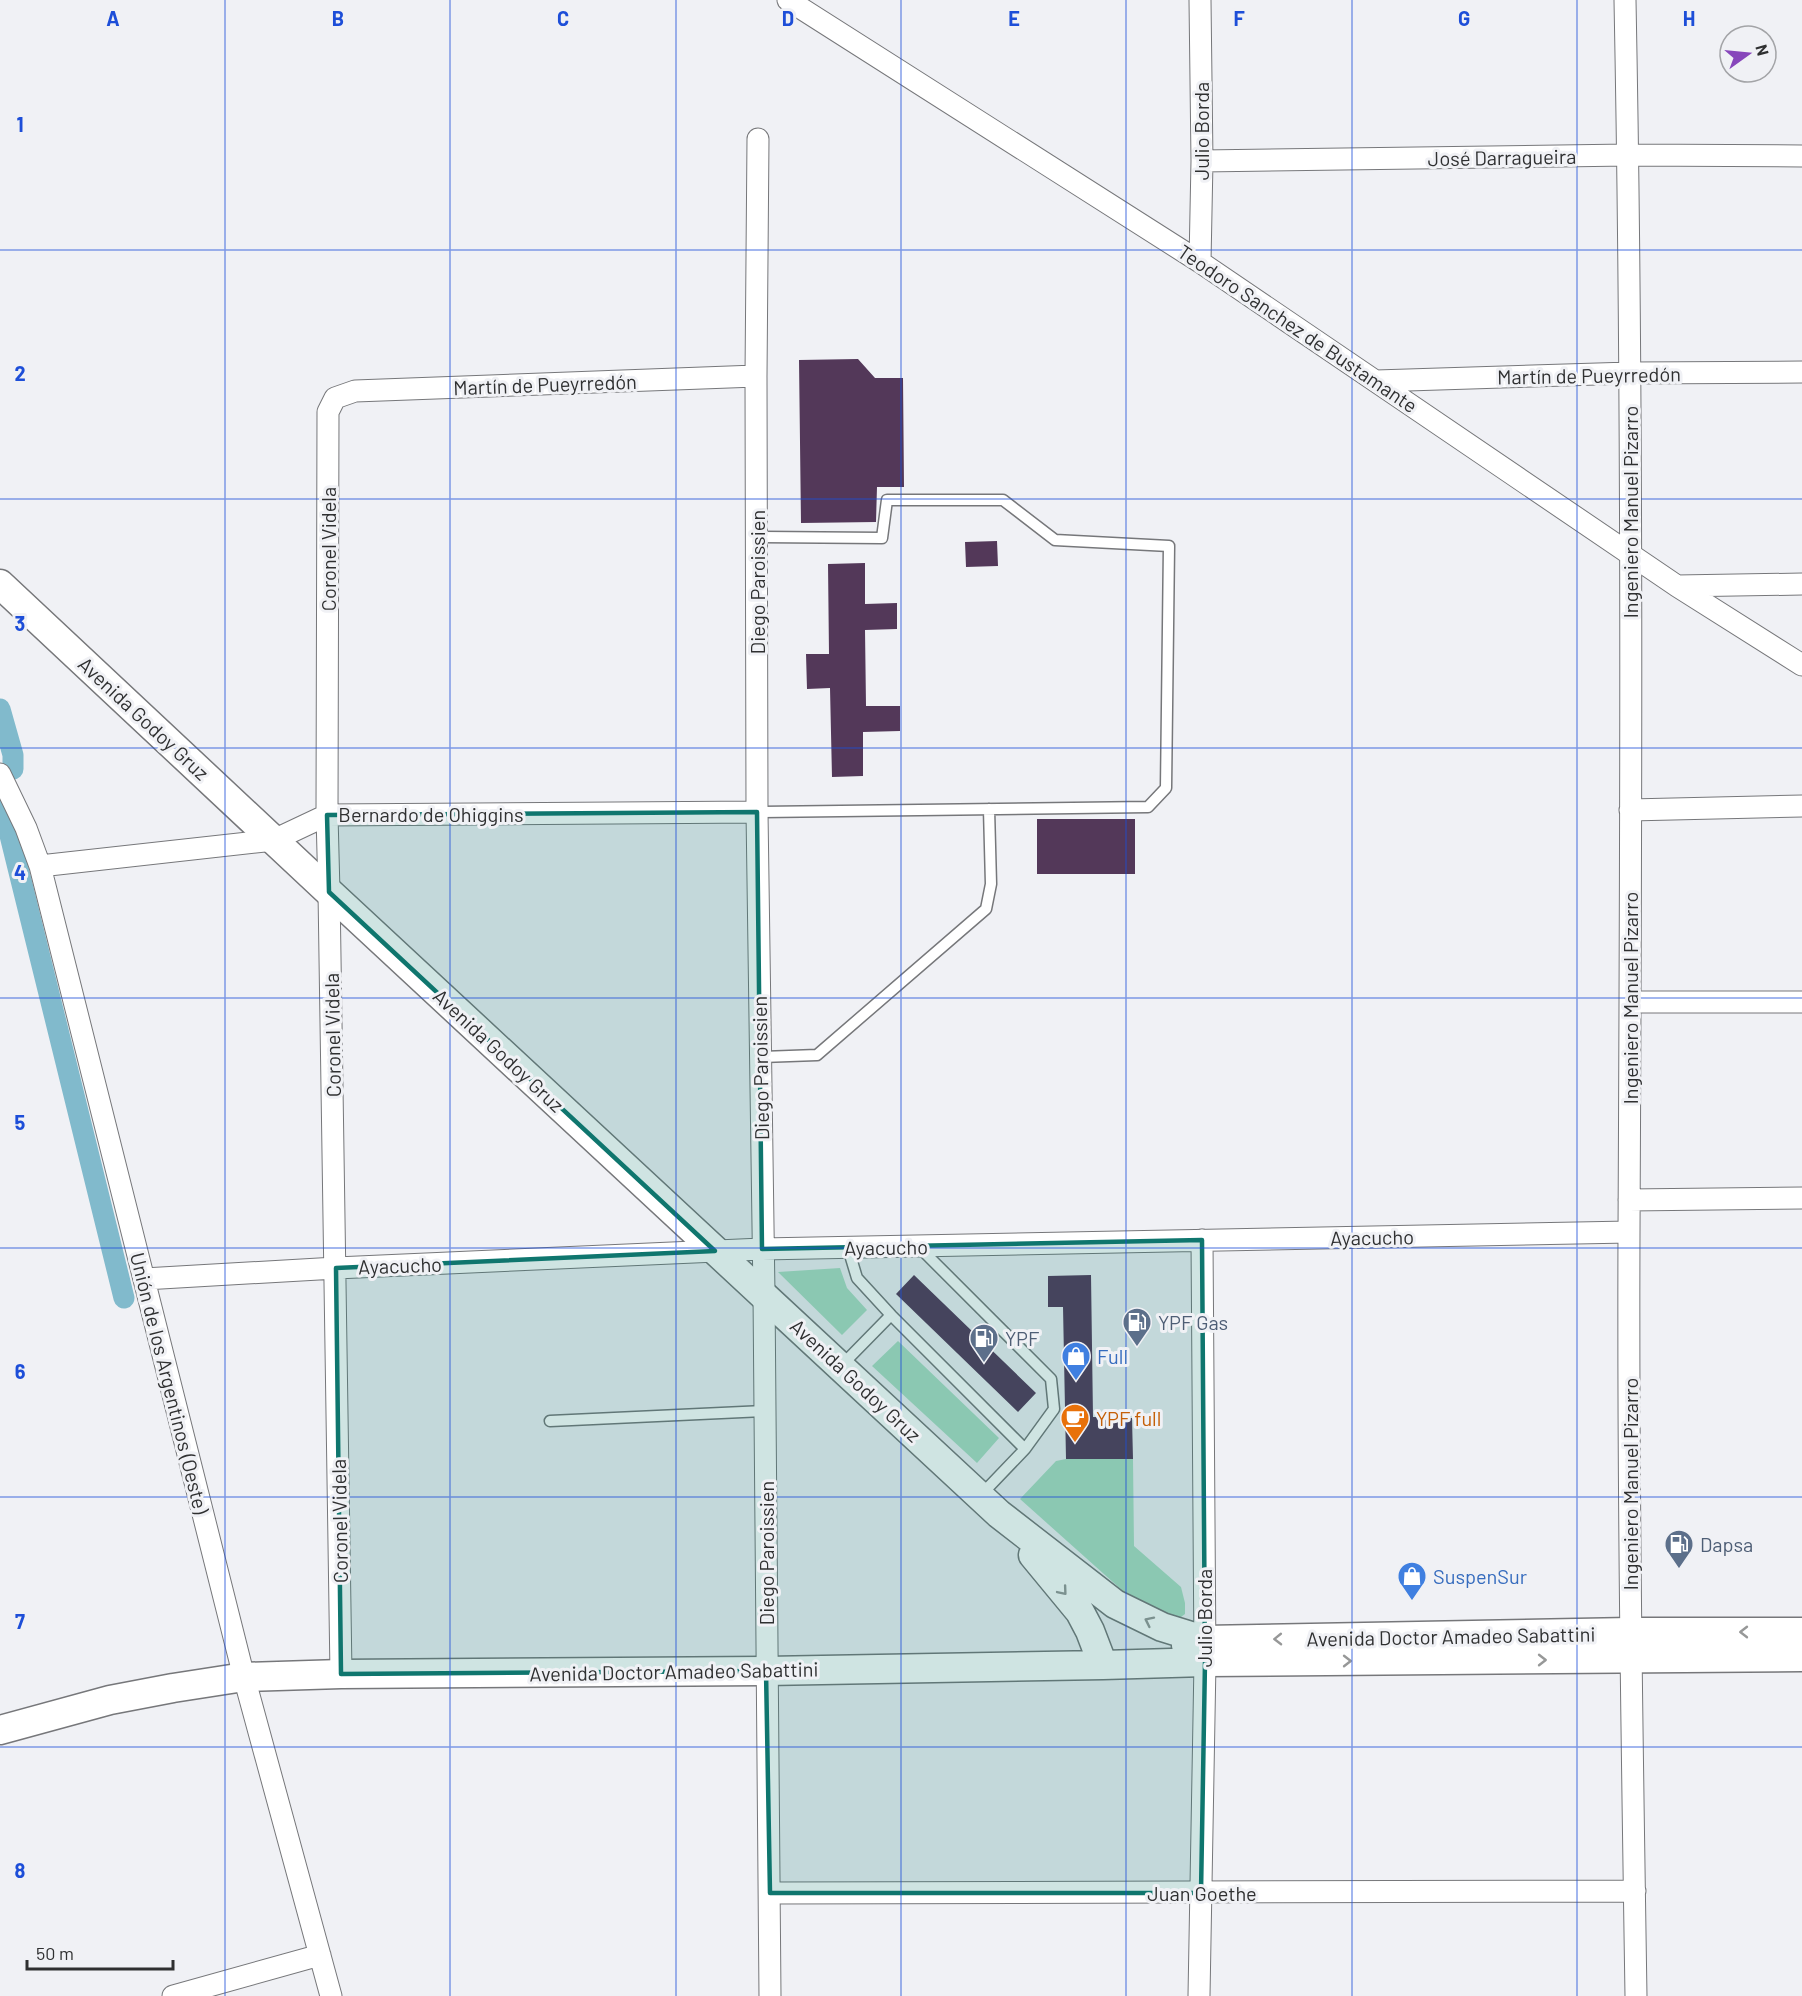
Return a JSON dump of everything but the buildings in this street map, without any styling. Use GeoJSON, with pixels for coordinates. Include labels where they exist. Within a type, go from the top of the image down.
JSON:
{"type":"FeatureCollection","features":[{"type":"Feature","properties":{"kind":"main road","name":"Avenida Godoy Gruz"},"geometry":{"type":"LineString","coordinates":[[0,584],[990,1505],[1115,1604],[1205,1651]]}},
{"type":"Feature","properties":{"kind":"main road","name":"Avenida Godoy Gruz"},"geometry":{"type":"LineString","coordinates":[[990,1505],[1080,1612],[1103,1665]]}},
{"type":"Feature","properties":{"kind":"main road","name":"Avenida Doctor Amadeo Sabattini"},"geometry":{"type":"LineString","coordinates":[[0,1730],[110,1700],[244,1677],[1103,1665],[1205,1651],[1630,1646],[1802,1632]]}},
{"type":"Feature","properties":{"kind":"main road","name":"Avenida Doctor Amadeo Sabattini"},"geometry":{"type":"LineString","coordinates":[[1630,1646],[1802,1657]]}},
{"type":"Feature","properties":{"kind":"street","name":"Teodoro Sanchez de Bustamante"},"geometry":{"type":"LineString","coordinates":[[788,0],[1200,262],[1677,586],[1802,665]]}},
{"type":"Feature","properties":{"kind":"street","name":"Julio Borda"},"geometry":{"type":"LineString","coordinates":[[1200,0],[1202,160],[1200,262]]}},
{"type":"Feature","properties":{"kind":"street","name":"Ingeniero Manuel Pizarro"},"geometry":{"type":"LineString","coordinates":[[1625,0],[1631,554],[1630,1646],[1636,1996]]}},
{"type":"Feature","properties":{"kind":"street","name":"Diego Paroissien"},"geometry":{"type":"LineString","coordinates":[[758,139],[757,812],[770,1996]]}},
{"type":"Feature","properties":{"kind":"street","name":"José Darragueira"},"geometry":{"type":"LineString","coordinates":[[1202,160],[1628,155],[1802,156]]}},
{"type":"Feature","properties":{"kind":"street","name":"Martín de Pueyrredón"},"geometry":{"type":"LineString","coordinates":[[1376,381],[1630,373],[1802,372]]}},
{"type":"Feature","properties":{"kind":"street","name":"Martín de Pueyrredón"},"geometry":{"type":"LineString","coordinates":[[335,398],[355,391],[756,376]]}},
{"type":"Feature","properties":{"kind":"street","name":"Coronel Videla"},"geometry":{"type":"LineString","coordinates":[[335,398],[328,412],[327,815],[341,1674]]}},
{"type":"Feature","properties":{"kind":"street"},"geometry":{"type":"LineString","coordinates":[[1677,586],[1802,584]]}},
{"type":"Feature","properties":{"kind":"street","name":"Unión de los Argentinos (Oeste)"},"geometry":{"type":"LineString","coordinates":[[0,774],[26,828],[40,866],[244,1677],[331,1996]]}},
{"type":"Feature","properties":{"kind":"street"},"geometry":{"type":"LineString","coordinates":[[1630,810],[1802,806]]}},
{"type":"Feature","properties":{"kind":"street","name":"Bernardo de Ohiggins"},"geometry":{"type":"LineString","coordinates":[[40,866],[274,840],[327,815],[757,812]]}},
{"type":"Feature","properties":{"kind":"street"},"geometry":{"type":"LineString","coordinates":[[1630,1002],[1802,1002]]}},
{"type":"Feature","properties":{"kind":"street"},"geometry":{"type":"LineString","coordinates":[[1629,1200],[1802,1198]]}},
{"type":"Feature","properties":{"kind":"street","name":"Ayacucho"},"geometry":{"type":"LineString","coordinates":[[144,1279],[762,1249],[1629,1232]]}},
{"type":"Feature","properties":{"kind":"street","name":"Julio Borda"},"geometry":{"type":"LineString","coordinates":[[1199,1996],[1205,1651],[1202,1240]]}},
{"type":"Feature","properties":{"kind":"street","name":"Juan Goethe"},"geometry":{"type":"LineString","coordinates":[[770,1893],[1635,1891]]}},
{"type":"Feature","properties":{"kind":"street"},"geometry":{"type":"LineString","coordinates":[[173,1996],[320,1955]]}},
{"type":"Feature","properties":{"kind":"lane"},"geometry":{"type":"LineString","coordinates":[[756,537],[882,538],[887,500],[1003,500],[1054,540],[1169,546],[1166,788],[1148,807],[757,812]]}},
{"type":"Feature","properties":{"kind":"lane"},"geometry":{"type":"LineString","coordinates":[[760,1057],[817,1055],[986,909],[991,884],[989,809]]}},
{"type":"Feature","properties":{"kind":"lane"},"geometry":{"type":"LineString","coordinates":[[919,1246],[1051,1380],[1054,1409],[1025,1449],[990,1505]]}},
{"type":"Feature","properties":{"kind":"lane"},"geometry":{"type":"LineString","coordinates":[[848,1248],[857,1278],[1025,1449]]}},
{"type":"Feature","properties":{"kind":"lane"},"geometry":{"type":"LineString","coordinates":[[841,1366],[891,1315]]}},
{"type":"Feature","properties":{"kind":"lane"},"geometry":{"type":"LineString","coordinates":[[550,1422],[765,1411]]}},
{"type":"Feature","properties":{"kind":"highlighted area"},"geometry":{"type":"Polygon","coordinates":[[[757,812],[762,1249],[1202,1240],[1205,1662],[1201,1893],[770,1893],[766,1671],[341,1674],[336,1268],[715,1251],[329,892],[327,815],[757,812]]]}},
{"type":"Feature","properties":{"kind":"green space"},"geometry":{"type":"Polygon","coordinates":[[[840,1268],[847,1288],[867,1310],[842,1335],[778,1272],[840,1268]]]}},
{"type":"Feature","properties":{"kind":"green space"},"geometry":{"type":"Polygon","coordinates":[[[898,1341],[999,1438],[977,1463],[872,1366],[898,1341]]]}},
{"type":"Feature","properties":{"kind":"green space"},"geometry":{"type":"Polygon","coordinates":[[[1133,1459],[1134,1546],[1181,1587],[1185,1614],[1177,1620],[1133,1600],[1020,1499],[1056,1461],[1133,1459]]]}},
{"type":"Feature","properties":{"kind":"waterway"},"geometry":{"type":"LineString","coordinates":[[0,709],[13,755],[13,769]]}},
{"type":"Feature","properties":{"kind":"waterway"},"geometry":{"type":"LineString","coordinates":[[3,807],[124,1298]]}},
{"type":"Feature","properties":{"kind":"place","name":"YPF Gas"},"geometry":{"type":"Point","coordinates":[1137,1348]}},
{"type":"Feature","properties":{"kind":"place","name":"YPF"},"geometry":{"type":"Point","coordinates":[984,1364]}},
{"type":"Feature","properties":{"kind":"place","name":"Full"},"geometry":{"type":"Point","coordinates":[1076,1382]}},
{"type":"Feature","properties":{"kind":"place","name":"YPF full"},"geometry":{"type":"Point","coordinates":[1075,1444]}},
{"type":"Feature","properties":{"kind":"place","name":"Dapsa"},"geometry":{"type":"Point","coordinates":[1679,1570]}},
{"type":"Feature","properties":{"kind":"place","name":"SuspenSur"},"geometry":{"type":"Point","coordinates":[1412,1602]}}]}
